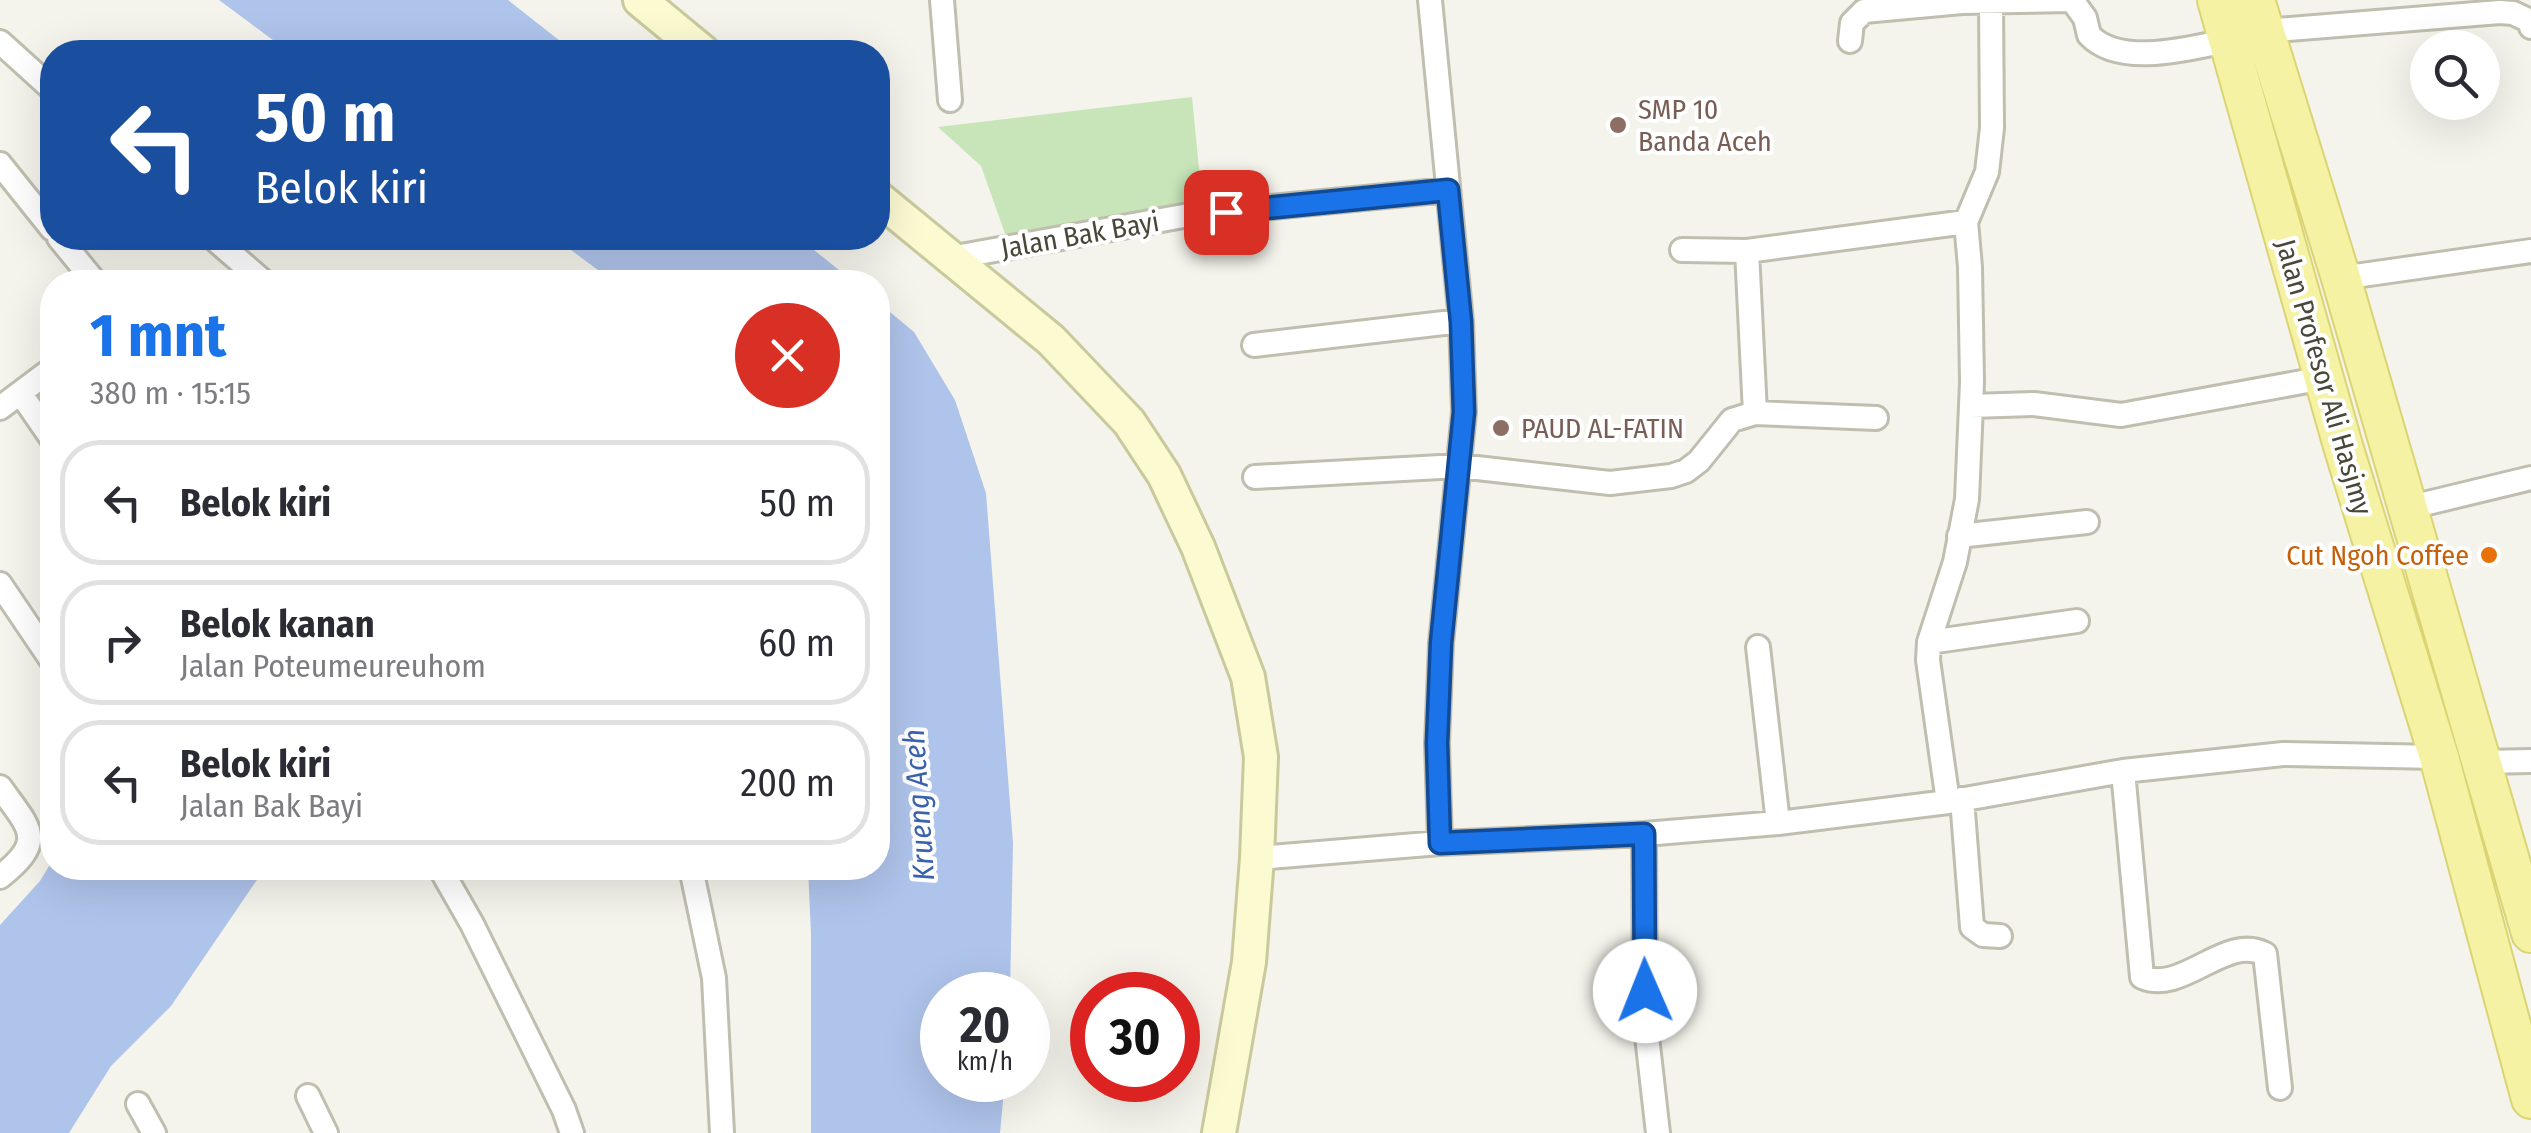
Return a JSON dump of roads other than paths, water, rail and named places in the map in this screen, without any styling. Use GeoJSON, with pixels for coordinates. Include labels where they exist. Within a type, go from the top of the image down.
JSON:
{"type":"FeatureCollection","features":[{"type":"Feature","properties":{"kind":"main road","name":"Jalan Profesor Ali Hasjmy"},"geometry":{"type":"LineString","coordinates":[[2217,0],[2250,24],[2308,174],[2531,933]]}},
{"type":"Feature","properties":{"kind":"main road","name":"Jalan Profesor Ali Hasjmy"},"geometry":{"type":"LineString","coordinates":[[2250,24],[2268,184],[2439,757],[2531,1099]]}},
{"type":"Feature","properties":{"kind":"main road"},"geometry":{"type":"LineString","coordinates":[[2268,184],[2308,174]]}},
{"type":"Feature","properties":{"kind":"street"},"geometry":{"type":"LineString","coordinates":[[640,0],[688,40]]}},
{"type":"Feature","properties":{"kind":"street"},"geometry":{"type":"LineString","coordinates":[[942,0],[950,100]]}},
{"type":"Feature","properties":{"kind":"street"},"geometry":{"type":"LineString","coordinates":[[1430,0],[1461,322],[1464,412],[1441,643],[1437,743],[1440,843]]}},
{"type":"Feature","properties":{"kind":"street"},"geometry":{"type":"LineString","coordinates":[[1850,41],[1852,23],[1864,11],[1962,1],[2072,0],[2085,18],[2089,35],[2111,51],[2170,53],[2250,24],[2500,12],[2520,15],[2530,21],[2531,27]]}},
{"type":"Feature","properties":{"kind":"street"},"geometry":{"type":"LineString","coordinates":[[1991,3],[1989,158],[1966,222],[1972,406],[1967,500],[1954,562],[1929,642],[1928,660],[1955,800],[1972,927],[1983,935],[2000,936]]}},
{"type":"Feature","properties":{"kind":"street"},"geometry":{"type":"LineString","coordinates":[[0,42],[40,78]]}},
{"type":"Feature","properties":{"kind":"street"},"geometry":{"type":"LineString","coordinates":[[0,164],[40,208]]}},
{"type":"Feature","properties":{"kind":"street","name":"Jalan Bak Bayi"},"geometry":{"type":"LineString","coordinates":[[950,258],[1190,216],[1448,190]]}},
{"type":"Feature","properties":{"kind":"street"},"geometry":{"type":"LineString","coordinates":[[890,208],[1051,340],[1129,422],[1164,474],[1198,547],[1248,677],[1261,756],[1257,858],[1249,962],[1220,1133]]}},
{"type":"Feature","properties":{"kind":"street"},"geometry":{"type":"LineString","coordinates":[[1682,250],[1747,250],[1966,222]]}},
{"type":"Feature","properties":{"kind":"street"},"geometry":{"type":"LineString","coordinates":[[69,250],[85,270]]}},
{"type":"Feature","properties":{"kind":"street"},"geometry":{"type":"LineString","coordinates":[[227,250],[250,270]]}},
{"type":"Feature","properties":{"kind":"street"},"geometry":{"type":"LineString","coordinates":[[1747,250],[1756,413]]}},
{"type":"Feature","properties":{"kind":"street"},"geometry":{"type":"LineString","coordinates":[[2341,278],[2531,251]]}},
{"type":"Feature","properties":{"kind":"street"},"geometry":{"type":"LineString","coordinates":[[1254,345],[1461,322]]}},
{"type":"Feature","properties":{"kind":"street"},"geometry":{"type":"LineString","coordinates":[[0,408],[40,378]]}},
{"type":"Feature","properties":{"kind":"street"},"geometry":{"type":"LineString","coordinates":[[1972,406],[2034,404],[2120,415],[2324,378]]}},
{"type":"Feature","properties":{"kind":"street"},"geometry":{"type":"LineString","coordinates":[[20,394],[40,422]]}},
{"type":"Feature","properties":{"kind":"street"},"geometry":{"type":"LineString","coordinates":[[1254,477],[1459,466],[1610,483],[1686,471],[1732,420],[1756,413],[1876,418]]}},
{"type":"Feature","properties":{"kind":"street"},"geometry":{"type":"LineString","coordinates":[[2407,508],[2531,478]]}},
{"type":"Feature","properties":{"kind":"street"},"geometry":{"type":"LineString","coordinates":[[1959,536],[2087,522]]}},
{"type":"Feature","properties":{"kind":"street"},"geometry":{"type":"LineString","coordinates":[[0,584],[40,643]]}},
{"type":"Feature","properties":{"kind":"street"},"geometry":{"type":"LineString","coordinates":[[1929,642],[2077,621]]}},
{"type":"Feature","properties":{"kind":"street"},"geometry":{"type":"LineString","coordinates":[[1758,648],[1778,824]]}},
{"type":"Feature","properties":{"kind":"street"},"geometry":{"type":"LineString","coordinates":[[1257,858],[1440,843],[1778,824],[1955,800],[2122,770],[2283,754],[2439,757]]}},
{"type":"Feature","properties":{"kind":"street"},"geometry":{"type":"LineString","coordinates":[[2483,762],[2531,761]]}},
{"type":"Feature","properties":{"kind":"street"},"geometry":{"type":"LineString","coordinates":[[2122,770],[2142,976],[2158,980],[2186,974],[2228,954],[2250,949],[2264,954],[2280,1088]]}},
{"type":"Feature","properties":{"kind":"street"},"geometry":{"type":"LineString","coordinates":[[0,787],[29,830],[30,844],[19,862],[0,877]]}},
{"type":"Feature","properties":{"kind":"street"},"geometry":{"type":"LineString","coordinates":[[1644,834],[1646,1019],[1658,1133]]}},
{"type":"Feature","properties":{"kind":"street"},"geometry":{"type":"LineString","coordinates":[[447,880],[472,924],[572,1133]]}},
{"type":"Feature","properties":{"kind":"street"},"geometry":{"type":"LineString","coordinates":[[694,880],[714,978],[722,1133]]}},
{"type":"Feature","properties":{"kind":"street"},"geometry":{"type":"LineString","coordinates":[[308,1096],[326,1133]]}},
{"type":"Feature","properties":{"kind":"street"},"geometry":{"type":"LineString","coordinates":[[138,1104],[154,1133]]}},
{"type":"Feature","properties":{"kind":"water"},"geometry":{"type":"Polygon","coordinates":[[[219,0],[508,0],[559,40],[273,40],[219,0]]]}},
{"type":"Feature","properties":{"kind":"water"},"geometry":{"type":"Polygon","coordinates":[[[571,250],[814,250],[839,270],[598,270],[571,250]]]}},
{"type":"Feature","properties":{"kind":"water","name":"Krueng Aceh"},"geometry":{"type":"Polygon","coordinates":[[[890,312],[914,332],[955,400],[986,493],[1013,843],[1010,972],[920,972],[920,1102],[1003,1102],[1000,1133],[811,1133],[809,880],[890,880],[890,312]]]}},
{"type":"Feature","properties":{"kind":"water"},"geometry":{"type":"Polygon","coordinates":[[[257,880],[171,1006],[111,1066],[69,1133],[0,1133],[0,925],[40,881],[257,880]]]}},
{"type":"Feature","properties":{"kind":"place","name":"SMP 10 Banda Aceh"},"geometry":{"type":"Point","coordinates":[1618,125]}},
{"type":"Feature","properties":{"kind":"place","name":"PAUD AL-FATIN"},"geometry":{"type":"Point","coordinates":[1501,428]}},
{"type":"Feature","properties":{"kind":"place","name":"Cut Ngoh Coffee"},"geometry":{"type":"Point","coordinates":[2489,555]}}]}
